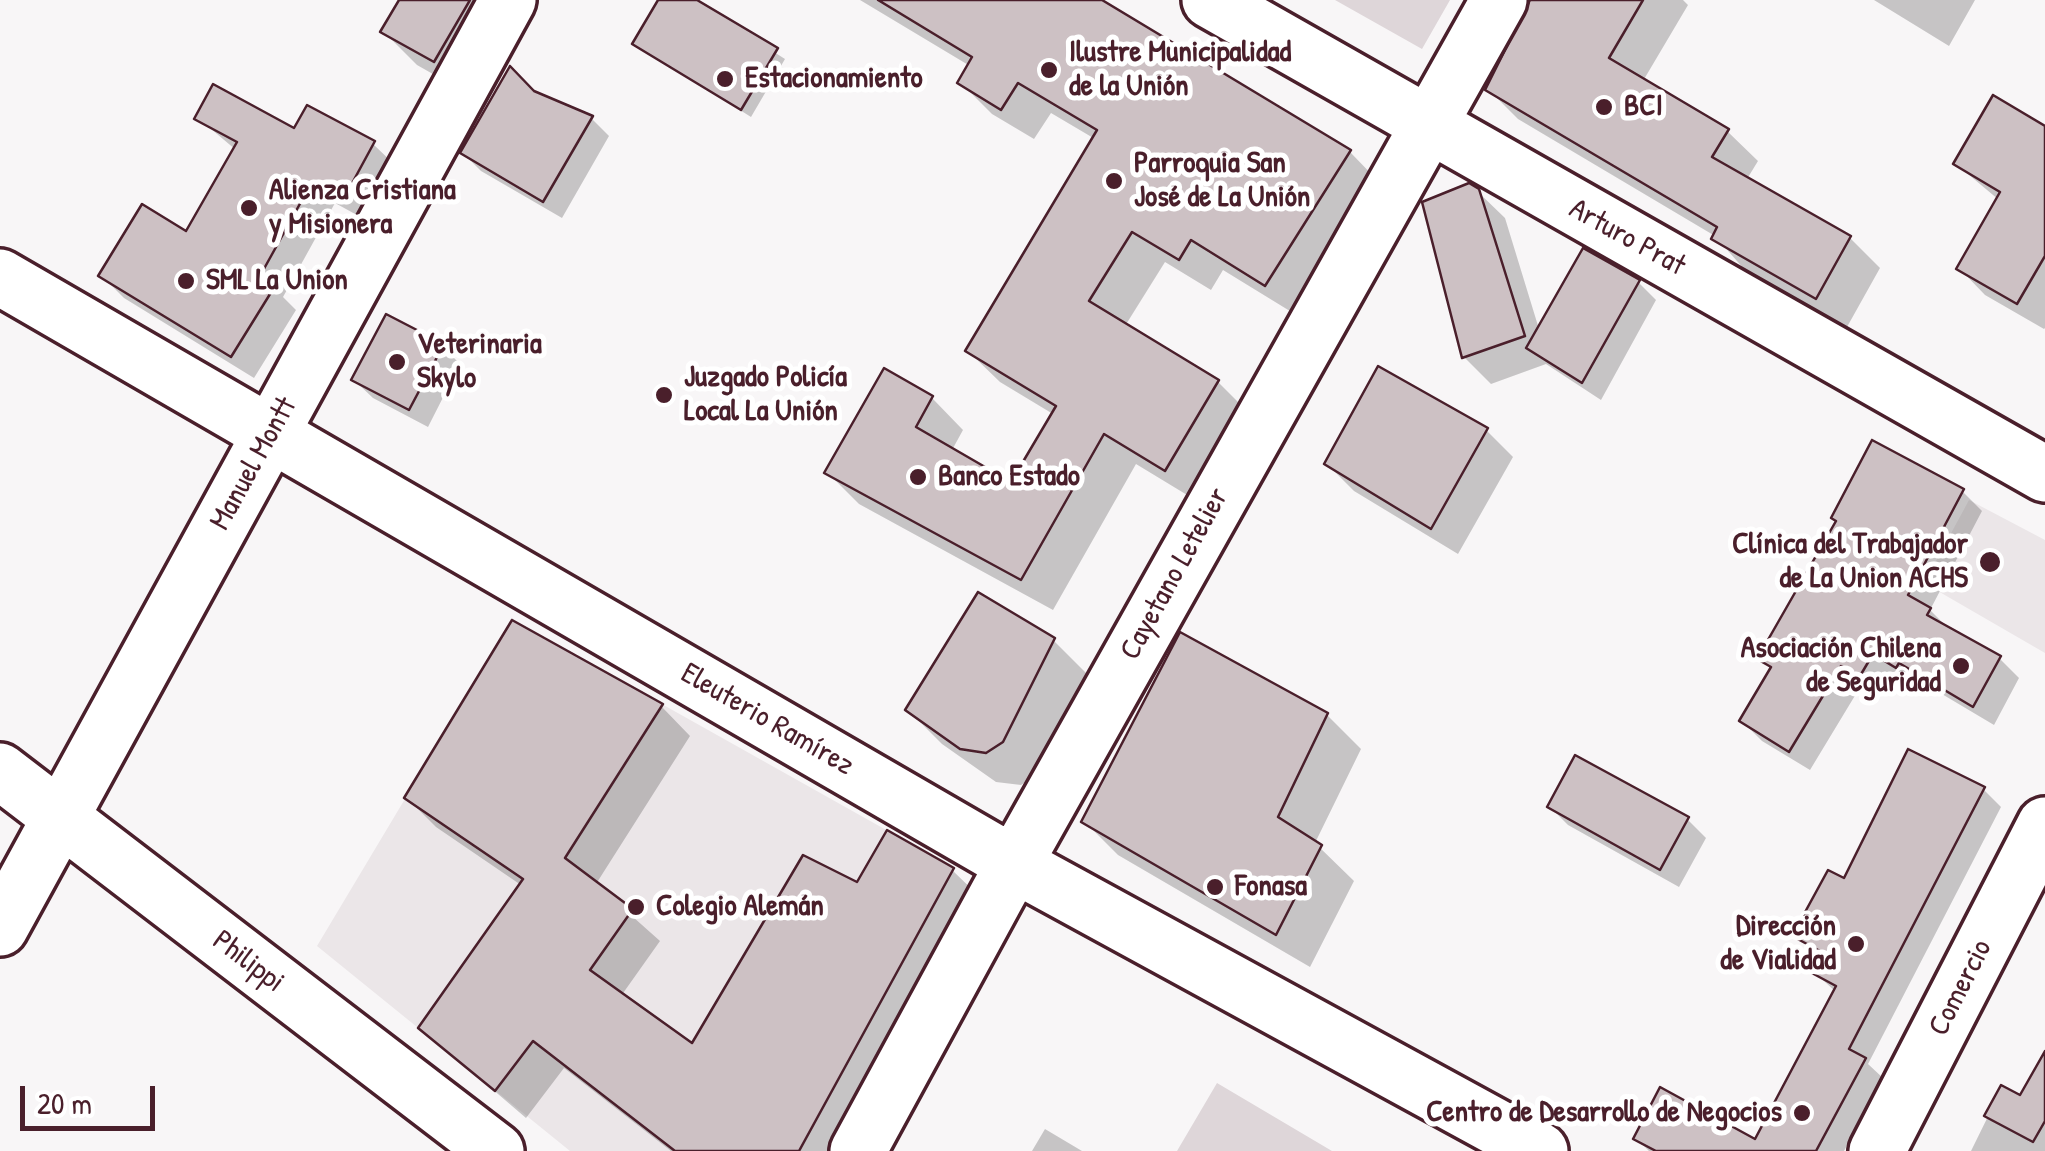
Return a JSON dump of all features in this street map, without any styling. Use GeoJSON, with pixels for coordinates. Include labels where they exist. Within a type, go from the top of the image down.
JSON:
{"type":"FeatureCollection","features":[{"type":"Feature","properties":{"kind":"main road","name":"Manuel Montt"},"geometry":{"type":"LineString","coordinates":[[0,928],[508,0]]}},
{"type":"Feature","properties":{"kind":"main road","name":"Arturo Prat"},"geometry":{"type":"LineString","coordinates":[[1210,0],[2045,474]]}},
{"type":"Feature","properties":{"kind":"main road","name":"Cayetano Letelier"},"geometry":{"type":"LineString","coordinates":[[858,1151],[1014,864],[1499,0]]}},
{"type":"Feature","properties":{"kind":"main road","name":"Eleuterio Ramírez"},"geometry":{"type":"LineString","coordinates":[[0,278],[272,431],[1014,864],[1540,1151]]}},
{"type":"Feature","properties":{"kind":"main road","name":"Philippi"},"geometry":{"type":"LineString","coordinates":[[0,771],[496,1151]]}},
{"type":"Feature","properties":{"kind":"main road","name":"Comercio"},"geometry":{"type":"LineString","coordinates":[[1877,1151],[2045,824]]}},
{"type":"Feature","properties":{"kind":"shaded area"},"geometry":{"type":"Polygon","coordinates":[[[1335,0],[1450,0],[1422,49],[1335,0]]]}},
{"type":"Feature","properties":{"kind":"shaded area","name":"Clínica del Trabajador de La Union ACHS"},"geometry":{"type":"Polygon","coordinates":[[[1969,500],[2045,540],[2045,653],[1924,583],[1969,500]]]}},
{"type":"Feature","properties":{"kind":"shaded area","name":"Colegio Alemán"},"geometry":{"type":"Polygon","coordinates":[[[512,620],[954,868],[799,1151],[570,1151],[317,946],[512,620]]]}},
{"type":"Feature","properties":{"kind":"shaded area"},"geometry":{"type":"Polygon","coordinates":[[[1217,1083],[1332,1151],[1177,1151],[1217,1083]]]}},
{"type":"Feature","properties":{"kind":"building"},"geometry":{"type":"Polygon","coordinates":[[[399,0],[470,0],[434,62],[380,32],[399,0]]]}},
{"type":"Feature","properties":{"kind":"building","name":"Estacionamiento"},"geometry":{"type":"Polygon","coordinates":[[[658,0],[697,0],[778,48],[741,110],[632,44],[658,0]]]}},
{"type":"Feature","properties":{"kind":"building"},"geometry":{"type":"Polygon","coordinates":[[[878,0],[1102,0],[1351,150],[1265,286],[1191,240],[1179,260],[1132,232],[1089,301],[1219,380],[1165,471],[1104,434],[1021,580],[824,473],[884,368],[933,396],[916,427],[1011,482],[1056,406],[965,351],[1097,130],[1018,83],[1001,110],[957,83],[972,57],[878,0]]]}},
{"type":"Feature","properties":{"kind":"building","name":"BCI"},"geometry":{"type":"Polygon","coordinates":[[[1530,0],[1643,0],[1609,58],[1729,129],[1712,157],[1851,236],[1816,299],[1711,239],[1717,227],[1485,90],[1530,0]]]}},
{"type":"Feature","properties":{"kind":"building"},"geometry":{"type":"Polygon","coordinates":[[[510,66],[534,91],[593,116],[543,202],[460,153],[510,66]]]}},
{"type":"Feature","properties":{"kind":"building"},"geometry":{"type":"Polygon","coordinates":[[[213,84],[294,128],[307,105],[375,141],[343,200],[312,182],[260,276],[275,286],[231,357],[98,276],[142,204],[186,231],[237,142],[194,119],[213,84]]]}},
{"type":"Feature","properties":{"kind":"building"},"geometry":{"type":"Polygon","coordinates":[[[1993,95],[2045,126],[2045,256],[2017,304],[1956,269],[2000,192],[1953,164],[1993,95]]]}},
{"type":"Feature","properties":{"kind":"building"},"geometry":{"type":"Polygon","coordinates":[[[1469,183],[1479,189],[1525,336],[1462,358],[1422,202],[1469,183]]]}},
{"type":"Feature","properties":{"kind":"building"},"geometry":{"type":"Polygon","coordinates":[[[1583,248],[1640,280],[1582,383],[1526,348],[1583,248]]]}},
{"type":"Feature","properties":{"kind":"building","name":"Veterinaria Skylo"},"geometry":{"type":"Polygon","coordinates":[[[386,314],[444,344],[409,410],[351,380],[386,314]]]}},
{"type":"Feature","properties":{"kind":"building"},"geometry":{"type":"Polygon","coordinates":[[[1378,366],[1488,428],[1431,529],[1324,464],[1378,366]]]}},
{"type":"Feature","properties":{"kind":"building"},"geometry":{"type":"Polygon","coordinates":[[[1872,440],[1964,489],[1908,595],[1931,608],[1927,615],[2001,656],[1973,707],[1899,663],[1896,668],[1873,654],[1860,676],[1841,666],[1789,752],[1739,721],[1771,667],[1757,659],[1836,521],[1831,518],[1872,440]]]}},
{"type":"Feature","properties":{"kind":"building"},"geometry":{"type":"Polygon","coordinates":[[[978,592],[1055,638],[1003,742],[986,753],[960,749],[905,710],[978,592]]]}},
{"type":"Feature","properties":{"kind":"building"},"geometry":{"type":"Polygon","coordinates":[[[512,620],[663,704],[565,858],[633,909],[590,970],[692,1043],[803,855],[857,882],[887,830],[954,868],[799,1151],[675,1151],[533,1041],[495,1091],[418,1028],[523,879],[404,798],[512,620]]]}},
{"type":"Feature","properties":{"kind":"building"},"geometry":{"type":"Polygon","coordinates":[[[1180,632],[1328,713],[1278,817],[1322,845],[1276,935],[1081,822],[1180,632]]]}},
{"type":"Feature","properties":{"kind":"building"},"geometry":{"type":"Polygon","coordinates":[[[1908,749],[1985,787],[1849,1049],[1866,1058],[1816,1151],[1656,1151],[1633,1139],[1660,1087],[1755,1139],[1836,986],[1810,972],[1820,951],[1792,936],[1828,870],[1844,878],[1908,749]]]}},
{"type":"Feature","properties":{"kind":"building"},"geometry":{"type":"Polygon","coordinates":[[[1575,755],[1689,817],[1660,870],[1547,807],[1575,755]]]}},
{"type":"Feature","properties":{"kind":"building"},"geometry":{"type":"Polygon","coordinates":[[[2045,1051],[2045,1121],[2033,1142],[1984,1116],[2001,1085],[2020,1095],[2045,1051]]]}},
{"type":"Feature","properties":{"kind":"place","name":"Ilustre Municipalidad de la Unión"},"geometry":{"type":"Point","coordinates":[1049,70]}},
{"type":"Feature","properties":{"kind":"place","name":"Estacionamiento"},"geometry":{"type":"Point","coordinates":[725,79]}},
{"type":"Feature","properties":{"kind":"place","name":"BCI"},"geometry":{"type":"Point","coordinates":[1604,107]}},
{"type":"Feature","properties":{"kind":"place","name":"Parroquia San José de La Unión"},"geometry":{"type":"Point","coordinates":[1114,181]}},
{"type":"Feature","properties":{"kind":"place","name":"Alienza Cristiana y Misionera"},"geometry":{"type":"Point","coordinates":[249,208]}},
{"type":"Feature","properties":{"kind":"place","name":"SML La Union"},"geometry":{"type":"Point","coordinates":[186,281]}},
{"type":"Feature","properties":{"kind":"place","name":"Veterinaria Skylo"},"geometry":{"type":"Point","coordinates":[397,362]}},
{"type":"Feature","properties":{"kind":"place","name":"Juzgado Policía Local La Unión"},"geometry":{"type":"Point","coordinates":[664,395]}},
{"type":"Feature","properties":{"kind":"place","name":"Banco Estado"},"geometry":{"type":"Point","coordinates":[918,477]}},
{"type":"Feature","properties":{"kind":"place","name":"Clínica del Trabajador de La Union ACHS"},"geometry":{"type":"Point","coordinates":[1990,562]}},
{"type":"Feature","properties":{"kind":"place","name":"Asociación Chilena de Seguridad"},"geometry":{"type":"Point","coordinates":[1961,666]}},
{"type":"Feature","properties":{"kind":"place","name":"Fonasa"},"geometry":{"type":"Point","coordinates":[1215,887]}},
{"type":"Feature","properties":{"kind":"place","name":"Colegio Alemán"},"geometry":{"type":"Point","coordinates":[636,907]}},
{"type":"Feature","properties":{"kind":"place","name":"Dirección de Vialidad"},"geometry":{"type":"Point","coordinates":[1856,944]}},
{"type":"Feature","properties":{"kind":"place","name":"Centro de Desarrollo de Negocios"},"geometry":{"type":"Point","coordinates":[1802,1113]}}]}
